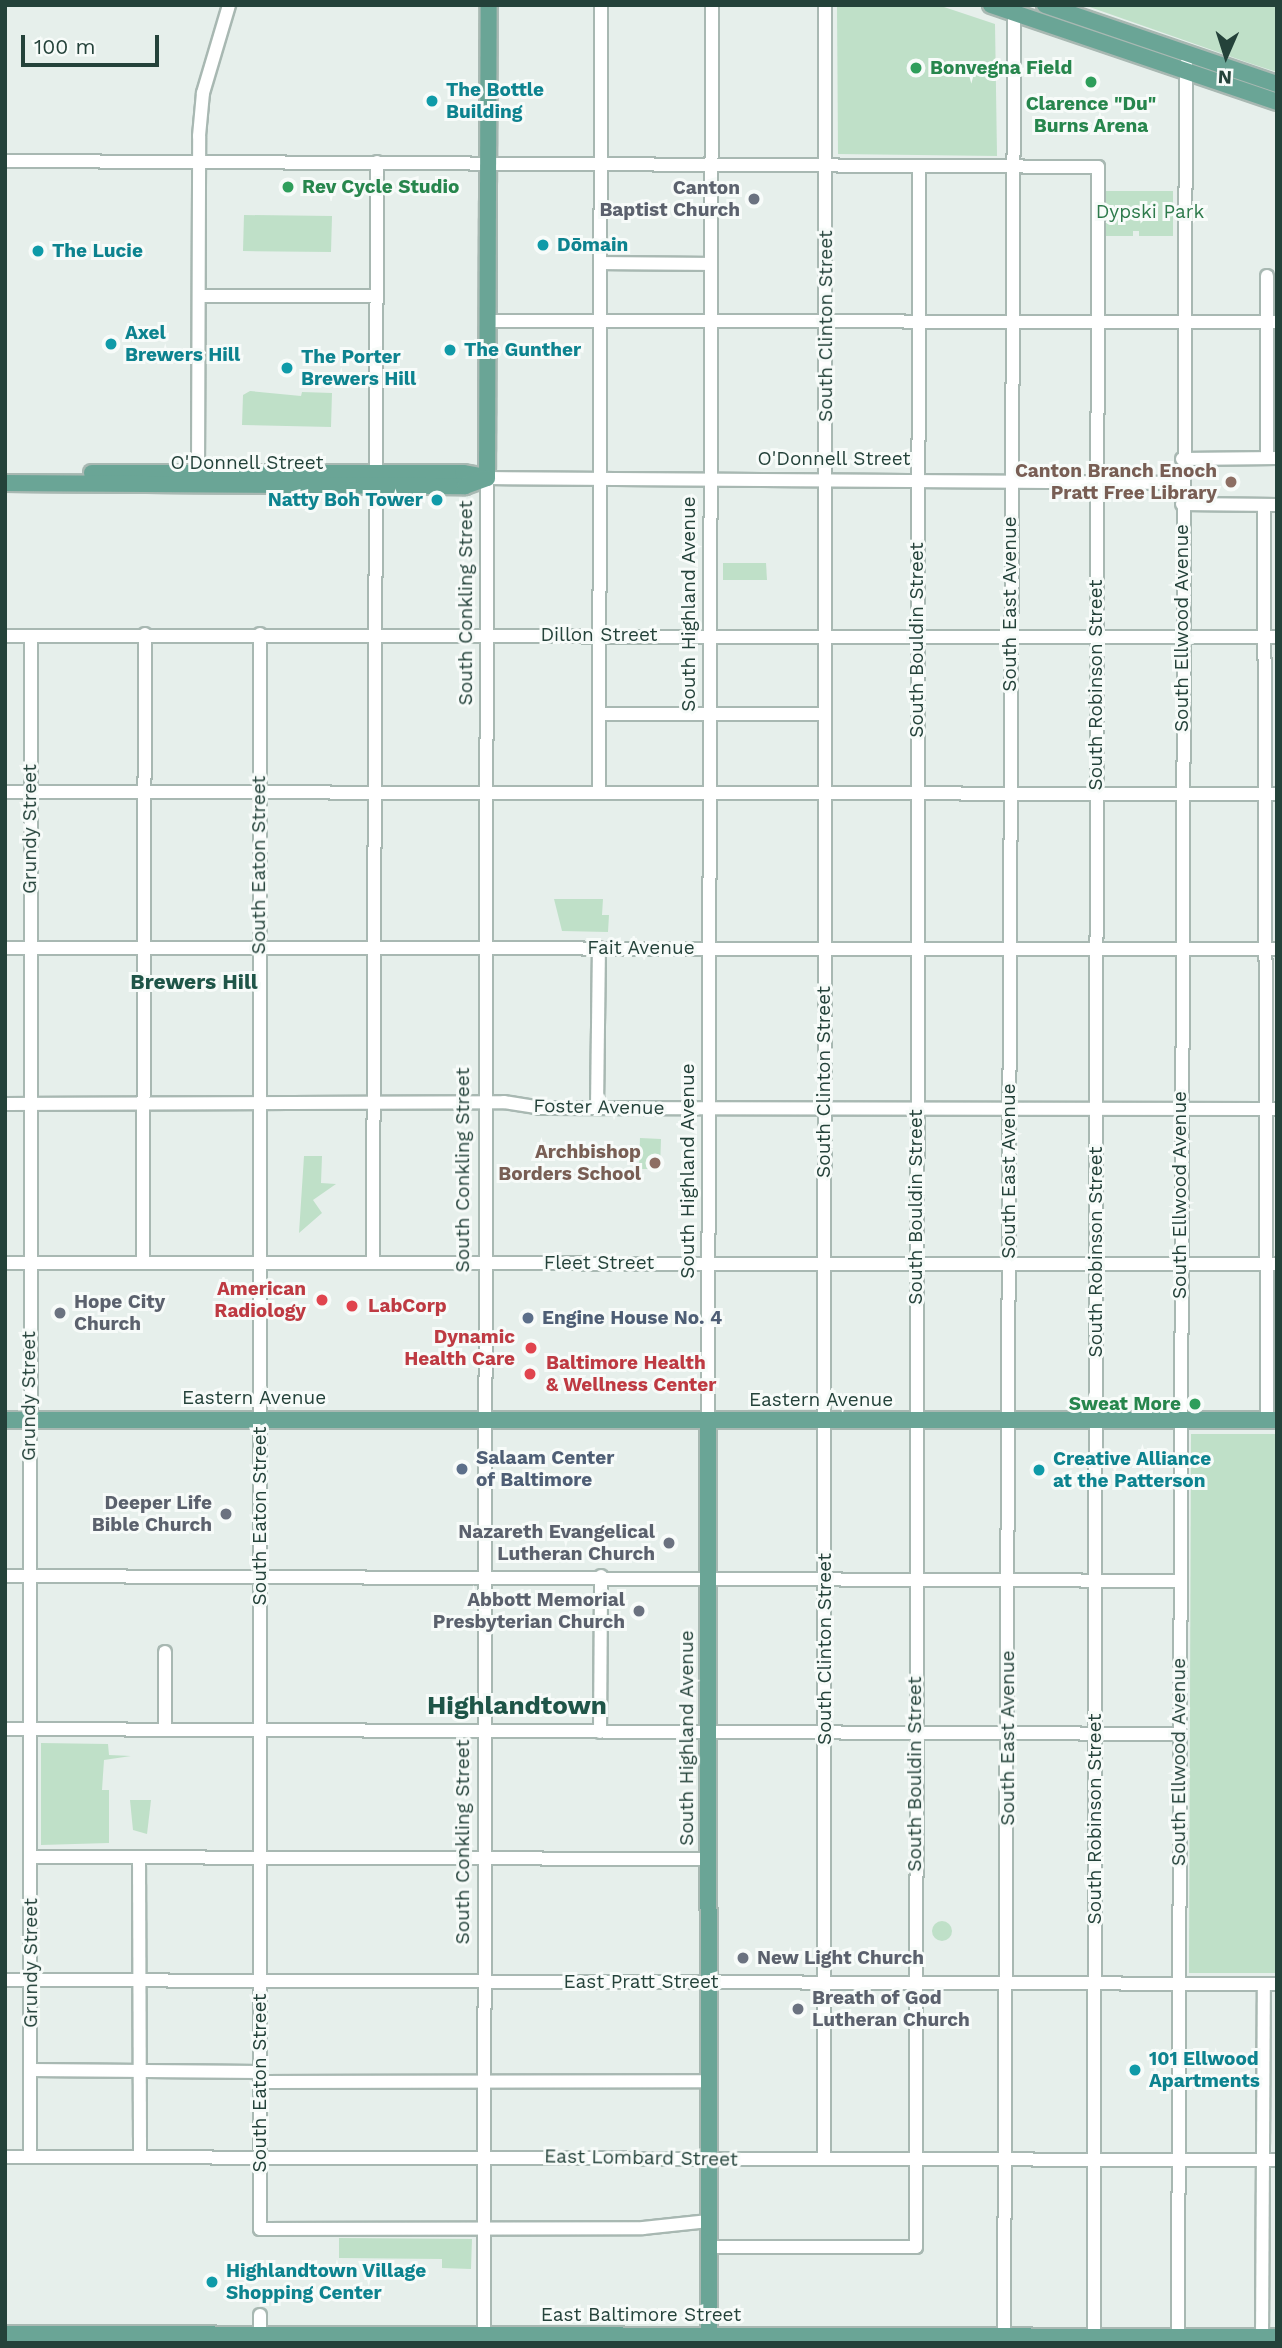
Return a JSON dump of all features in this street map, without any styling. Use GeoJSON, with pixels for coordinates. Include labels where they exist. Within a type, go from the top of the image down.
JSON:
{"type":"FeatureCollection","features":[{"type":"Feature","properties":{"kind":"main road","name":"South Conkling Street"},"geometry":{"type":"LineString","coordinates":[[487,478],[489,5]]}},
{"type":"Feature","properties":{"kind":"main road"},"geometry":{"type":"LineString","coordinates":[[992,5],[1014,9],[1277,102]]}},
{"type":"Feature","properties":{"kind":"main road"},"geometry":{"type":"LineString","coordinates":[[1045,5],[1277,84]]}},
{"type":"Feature","properties":{"kind":"main road","name":"O'Donnell Street"},"geometry":{"type":"LineString","coordinates":[[6,478],[198,473],[374,479]]}},
{"type":"Feature","properties":{"kind":"main road","name":"O'Donnell Street"},"geometry":{"type":"LineString","coordinates":[[6,478],[374,479],[463,473],[487,478]]}},
{"type":"Feature","properties":{"kind":"main road","name":"Eastern Avenue"},"geometry":{"type":"LineString","coordinates":[[5,1415],[29,1418]]}},
{"type":"Feature","properties":{"kind":"main road","name":"Eastern Avenue"},"geometry":{"type":"LineString","coordinates":[[5,1420],[1272,1420]]}},
{"type":"Feature","properties":{"kind":"main road","name":"South Highland Avenue"},"geometry":{"type":"LineString","coordinates":[[708,1420],[709,2339]]}},
{"type":"Feature","properties":{"kind":"main road","name":"East Baltimore Street"},"geometry":{"type":"LineString","coordinates":[[5,2334],[484,2339],[884,2340],[1004,2336],[1060,2340],[1094,2337],[1267,2339]]}},
{"type":"Feature","properties":{"kind":"street"},"geometry":{"type":"LineString","coordinates":[[198,473],[199,161],[203,93],[229,5]]}},
{"type":"Feature","properties":{"kind":"street"},"geometry":{"type":"LineString","coordinates":[[599,792],[601,5]]}},
{"type":"Feature","properties":{"kind":"street","name":"South Highland Avenue"},"geometry":{"type":"LineString","coordinates":[[708,1420],[712,5]]}},
{"type":"Feature","properties":{"kind":"street","name":"South Clinton Street"},"geometry":{"type":"LineString","coordinates":[[824,2159],[825,5]]}},
{"type":"Feature","properties":{"kind":"street","name":"South East Avenue"},"geometry":{"type":"LineString","coordinates":[[1004,2336],[1014,9]]}},
{"type":"Feature","properties":{"kind":"street","name":"South Ellwood Avenue"},"geometry":{"type":"LineString","coordinates":[[1178,2340],[1182,459],[1187,53]]}},
{"type":"Feature","properties":{"kind":"street"},"geometry":{"type":"LineString","coordinates":[[5,161],[1012,167]]}},
{"type":"Feature","properties":{"kind":"street"},"geometry":{"type":"LineString","coordinates":[[373,1262],[377,162]]}},
{"type":"Feature","properties":{"kind":"street","name":"South Bouldin Street"},"geometry":{"type":"LineString","coordinates":[[709,2247],[916,2247],[915,1421],[919,166]]}},
{"type":"Feature","properties":{"kind":"street","name":"South Robinson Street"},"geometry":{"type":"LineString","coordinates":[[1012,167],[1098,167],[1094,2337]]}},
{"type":"Feature","properties":{"kind":"street"},"geometry":{"type":"LineString","coordinates":[[600,262],[711,264]]}},
{"type":"Feature","properties":{"kind":"street"},"geometry":{"type":"LineString","coordinates":[[1182,459],[1272,458],[1272,322],[1267,276]]}},
{"type":"Feature","properties":{"kind":"street"},"geometry":{"type":"LineString","coordinates":[[200,296],[376,296]]}},
{"type":"Feature","properties":{"kind":"street"},"geometry":{"type":"LineString","coordinates":[[488,321],[1272,322]]}},
{"type":"Feature","properties":{"kind":"street","name":"O'Donnell Street"},"geometry":{"type":"LineString","coordinates":[[487,478],[1182,483]]}},
{"type":"Feature","properties":{"kind":"street","name":"South Conkling Street"},"geometry":{"type":"LineString","coordinates":[[484,2339],[487,478]]}},
{"type":"Feature","properties":{"kind":"street"},"geometry":{"type":"LineString","coordinates":[[1182,504],[1270,505],[1272,1420]]}},
{"type":"Feature","properties":{"kind":"street"},"geometry":{"type":"LineString","coordinates":[[143,1263],[145,634]]}},
{"type":"Feature","properties":{"kind":"street","name":"South Eaton Street"},"geometry":{"type":"LineString","coordinates":[[260,634],[260,2229],[484,2229]]}},
{"type":"Feature","properties":{"kind":"street","name":"Dillon Street"},"geometry":{"type":"LineString","coordinates":[[5,636],[374,634],[1270,637]]}},
{"type":"Feature","properties":{"kind":"street","name":"Grundy Street"},"geometry":{"type":"LineString","coordinates":[[30,636],[30,2157]]}},
{"type":"Feature","properties":{"kind":"street"},"geometry":{"type":"LineString","coordinates":[[599,714],[825,714]]}},
{"type":"Feature","properties":{"kind":"street"},"geometry":{"type":"LineString","coordinates":[[5,792],[1271,794]]}},
{"type":"Feature","properties":{"kind":"street","name":"Fait Avenue"},"geometry":{"type":"LineString","coordinates":[[5,948],[1271,949]]}},
{"type":"Feature","properties":{"kind":"street"},"geometry":{"type":"LineString","coordinates":[[597,1108],[598,948]]}},
{"type":"Feature","properties":{"kind":"street","name":"Foster Avenue"},"geometry":{"type":"LineString","coordinates":[[5,1104],[484,1103],[597,1108],[1271,1109]]}},
{"type":"Feature","properties":{"kind":"street","name":"Fleet Street"},"geometry":{"type":"LineString","coordinates":[[5,1263],[1272,1264]]}},
{"type":"Feature","properties":{"kind":"street"},"geometry":{"type":"LineString","coordinates":[[5,1576],[484,1574],[1181,1581]]}},
{"type":"Feature","properties":{"kind":"street"},"geometry":{"type":"LineString","coordinates":[[600,1732],[601,1576]]}},
{"type":"Feature","properties":{"kind":"street"},"geometry":{"type":"LineString","coordinates":[[165,1652],[165,1730]]}},
{"type":"Feature","properties":{"kind":"street"},"geometry":{"type":"LineString","coordinates":[[5,1729],[1180,1734]]}},
{"type":"Feature","properties":{"kind":"street"},"geometry":{"type":"LineString","coordinates":[[32,1857],[708,1858]]}},
{"type":"Feature","properties":{"kind":"street"},"geometry":{"type":"LineString","coordinates":[[139,1857],[139,2156]]}},
{"type":"Feature","properties":{"kind":"street","name":"East Pratt Street"},"geometry":{"type":"LineString","coordinates":[[5,1980],[1270,1984]]}},
{"type":"Feature","properties":{"kind":"street"},"geometry":{"type":"LineString","coordinates":[[1267,2339],[1263,2160],[1270,1984]]}},
{"type":"Feature","properties":{"kind":"street"},"geometry":{"type":"LineString","coordinates":[[31,2070],[484,2082],[708,2081]]}},
{"type":"Feature","properties":{"kind":"street","name":"East Lombard Street"},"geometry":{"type":"LineString","coordinates":[[5,2157],[1277,2160]]}},
{"type":"Feature","properties":{"kind":"street"},"geometry":{"type":"LineString","coordinates":[[484,2229],[643,2228],[709,2221]]}},
{"type":"Feature","properties":{"kind":"street"},"geometry":{"type":"LineString","coordinates":[[260,2315],[260,2335]]}},
{"type":"Feature","properties":{"kind":"green space"},"geometry":{"type":"Polygon","coordinates":[[[837,5],[938,5],[995,24],[997,156],[838,154],[837,5]]]}},
{"type":"Feature","properties":{"kind":"green space"},"geometry":{"type":"Polygon","coordinates":[[[1084,5],[1277,5],[1277,72],[1249,63],[1084,5]]]}},
{"type":"Feature","properties":{"kind":"green space","name":"Dypski Park"},"geometry":{"type":"Polygon","coordinates":[[[1103,191],[1173,191],[1173,236],[1139,236],[1139,231],[1133,231],[1133,236],[1103,236],[1103,191]]]}},
{"type":"Feature","properties":{"kind":"green space"},"geometry":{"type":"Polygon","coordinates":[[[244,215],[332,216],[331,252],[243,251],[244,215]]]}},
{"type":"Feature","properties":{"kind":"green space"},"geometry":{"type":"Polygon","coordinates":[[[250,391],[301,396],[302,392],[332,393],[331,427],[242,425],[243,395],[250,391]]]}},
{"type":"Feature","properties":{"kind":"green space"},"geometry":{"type":"Polygon","coordinates":[[[723,563],[766,563],[767,580],[723,580],[723,563]]]}},
{"type":"Feature","properties":{"kind":"green space"},"geometry":{"type":"Polygon","coordinates":[[[554,899],[603,899],[602,915],[609,915],[608,932],[562,931],[554,899]]]}},
{"type":"Feature","properties":{"kind":"green space"},"geometry":{"type":"Polygon","coordinates":[[[640,1138],[661,1139],[660,1169],[639,1169],[640,1138]]]}},
{"type":"Feature","properties":{"kind":"green space"},"geometry":{"type":"Polygon","coordinates":[[[304,1156],[322,1156],[321,1183],[336,1184],[313,1200],[322,1213],[299,1233],[304,1156]]]}},
{"type":"Feature","properties":{"kind":"green space"},"geometry":{"type":"Polygon","coordinates":[[[1191,1434],[1277,1434],[1277,1973],[1189,1973],[1191,1434]]]}},
{"type":"Feature","properties":{"kind":"green space"},"geometry":{"type":"Polygon","coordinates":[[[41,1743],[108,1744],[109,1755],[131,1756],[104,1760],[102,1790],[109,1790],[109,1843],[41,1845],[41,1743]]]}},
{"type":"Feature","properties":{"kind":"green space"},"geometry":{"type":"Polygon","coordinates":[[[130,1800],[151,1800],[147,1834],[133,1830],[130,1800]]]}},
{"type":"Feature","properties":{"kind":"green space"},"geometry":{"type":"Polygon","coordinates":[[[942,1921],[949,1924],[952,1931],[949,1938],[942,1941],[935,1938],[932,1931],[935,1924],[942,1921]]]}},
{"type":"Feature","properties":{"kind":"green space"},"geometry":{"type":"Polygon","coordinates":[[[339,2238],[472,2239],[471,2269],[442,2268],[442,2259],[339,2258],[339,2238]]]}},
{"type":"Feature","properties":{"kind":"place","name":"Bonvegna Field"},"geometry":{"type":"Point","coordinates":[916,68]}},
{"type":"Feature","properties":{"kind":"place","name":"Clarence \"Du\" Burns Arena"},"geometry":{"type":"Point","coordinates":[1091,82]}},
{"type":"Feature","properties":{"kind":"place","name":"The Bottle Building"},"geometry":{"type":"Point","coordinates":[432,101]}},
{"type":"Feature","properties":{"kind":"place","name":"Rev Cycle Studio"},"geometry":{"type":"Point","coordinates":[288,187]}},
{"type":"Feature","properties":{"kind":"place","name":"Canton Baptist Church"},"geometry":{"type":"Point","coordinates":[754,199]}},
{"type":"Feature","properties":{"kind":"place","name":"Dōmain"},"geometry":{"type":"Point","coordinates":[543,245]}},
{"type":"Feature","properties":{"kind":"place","name":"The Lucie"},"geometry":{"type":"Point","coordinates":[38,251]}},
{"type":"Feature","properties":{"kind":"place","name":"Axel Brewers Hill"},"geometry":{"type":"Point","coordinates":[111,344]}},
{"type":"Feature","properties":{"kind":"place","name":"The Gunther"},"geometry":{"type":"Point","coordinates":[450,350]}},
{"type":"Feature","properties":{"kind":"place","name":"The Porter Brewers Hill"},"geometry":{"type":"Point","coordinates":[287,368]}},
{"type":"Feature","properties":{"kind":"place","name":"Canton Branch Enoch Pratt Free Library"},"geometry":{"type":"Point","coordinates":[1231,482]}},
{"type":"Feature","properties":{"kind":"place","name":"Natty Boh Tower"},"geometry":{"type":"Point","coordinates":[437,500]}},
{"type":"Feature","properties":{"kind":"place","name":"Archbishop Borders School"},"geometry":{"type":"Point","coordinates":[655,1163]}},
{"type":"Feature","properties":{"kind":"place","name":"American Radiology"},"geometry":{"type":"Point","coordinates":[322,1300]}},
{"type":"Feature","properties":{"kind":"place","name":"LabCorp"},"geometry":{"type":"Point","coordinates":[352,1306]}},
{"type":"Feature","properties":{"kind":"place","name":"Hope City Church"},"geometry":{"type":"Point","coordinates":[60,1313]}},
{"type":"Feature","properties":{"kind":"place","name":"Engine House No. 4"},"geometry":{"type":"Point","coordinates":[528,1318]}},
{"type":"Feature","properties":{"kind":"place","name":"Dynamic Health Care"},"geometry":{"type":"Point","coordinates":[531,1348]}},
{"type":"Feature","properties":{"kind":"place","name":"Baltimore Health & Wellness Center"},"geometry":{"type":"Point","coordinates":[530,1374]}},
{"type":"Feature","properties":{"kind":"place","name":"Sweat More"},"geometry":{"type":"Point","coordinates":[1195,1404]}},
{"type":"Feature","properties":{"kind":"place","name":"Salaam Center of Baltimore"},"geometry":{"type":"Point","coordinates":[462,1469]}},
{"type":"Feature","properties":{"kind":"place","name":"Creative Alliance at the Patterson"},"geometry":{"type":"Point","coordinates":[1039,1470]}},
{"type":"Feature","properties":{"kind":"place","name":"Deeper Life Bible Church"},"geometry":{"type":"Point","coordinates":[226,1514]}},
{"type":"Feature","properties":{"kind":"place","name":"Nazareth Evangelical Lutheran Church"},"geometry":{"type":"Point","coordinates":[669,1543]}},
{"type":"Feature","properties":{"kind":"place","name":"Abbott Memorial Presbyterian Church"},"geometry":{"type":"Point","coordinates":[639,1611]}},
{"type":"Feature","properties":{"kind":"place","name":"New Light Church"},"geometry":{"type":"Point","coordinates":[743,1958]}},
{"type":"Feature","properties":{"kind":"place","name":"Breath of God Lutheran Church"},"geometry":{"type":"Point","coordinates":[798,2009]}},
{"type":"Feature","properties":{"kind":"place","name":"101 Ellwood Apartments"},"geometry":{"type":"Point","coordinates":[1135,2070]}},
{"type":"Feature","properties":{"kind":"place","name":"Highlandtown Village Shopping Center"},"geometry":{"type":"Point","coordinates":[212,2282]}},
{"type":"Feature","properties":{"kind":"district","name":"Brewers Hill"},"geometry":{"type":"Point","coordinates":[194,982]}},
{"type":"Feature","properties":{"kind":"district","name":"Highlandtown"},"geometry":{"type":"Point","coordinates":[517,1706]}}]}
